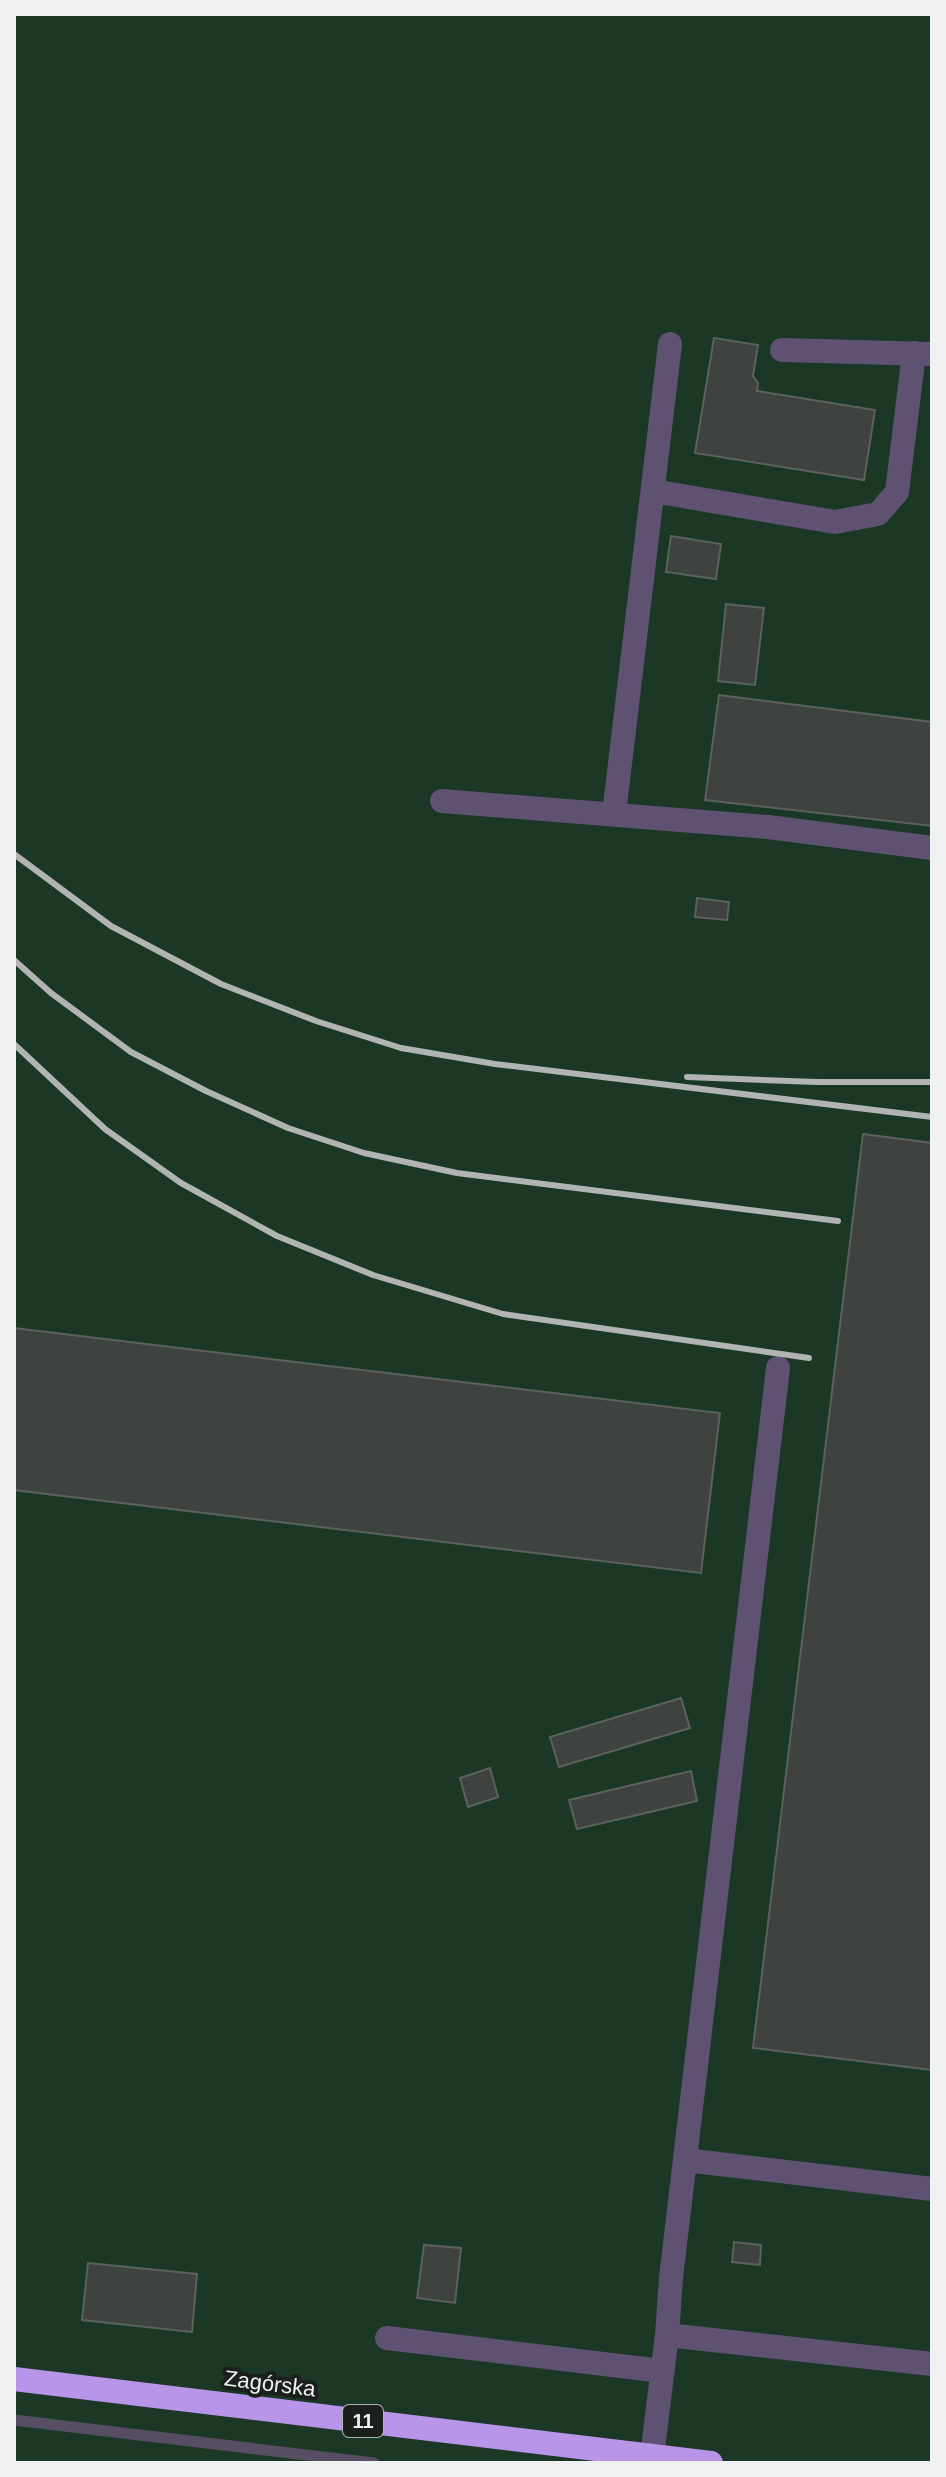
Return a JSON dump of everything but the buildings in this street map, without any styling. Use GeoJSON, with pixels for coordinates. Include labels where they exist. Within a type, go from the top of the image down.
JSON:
{"type":"FeatureCollection","features":[{"type":"Feature","properties":{"kind":"highway","name":"Zagórska"},"geometry":{"type":"LineString","coordinates":[[14,2379],[711,2463]]}},
{"type":"Feature","properties":{"kind":"lane"},"geometry":{"type":"LineString","coordinates":[[614,814],[670,344]]}},
{"type":"Feature","properties":{"kind":"lane"},"geometry":{"type":"LineString","coordinates":[[653,491],[835,522],[878,514],[897,492],[923,354],[782,350]]}},
{"type":"Feature","properties":{"kind":"lane"},"geometry":{"type":"LineString","coordinates":[[442,801],[768,827],[932,848]]}},
{"type":"Feature","properties":{"kind":"lane"},"geometry":{"type":"LineString","coordinates":[[652,2456],[778,1368]]}},
{"type":"Feature","properties":{"kind":"lane"},"geometry":{"type":"LineString","coordinates":[[685,2160],[932,2189]]}},
{"type":"Feature","properties":{"kind":"lane"},"geometry":{"type":"LineString","coordinates":[[667,2335],[932,2364]]}},
{"type":"Feature","properties":{"kind":"lane"},"geometry":{"type":"LineString","coordinates":[[387,2338],[662,2371]]}},
{"type":"Feature","properties":{"kind":"green space"},"geometry":{"type":"Polygon","coordinates":[[[14,14],[932,14],[932,2463],[14,2463],[14,14]]]}},
{"type":"Feature","properties":{"kind":"waterway"},"geometry":{"type":"LineString","coordinates":[[14,2420],[374,2463]]}},
{"type":"Feature","properties":{"kind":"railway"},"geometry":{"type":"LineString","coordinates":[[14,854],[111,926],[221,984],[316,1021],[401,1048],[495,1064],[932,1117]]}},
{"type":"Feature","properties":{"kind":"railway"},"geometry":{"type":"LineString","coordinates":[[14,960],[51,993],[131,1052],[206,1091],[288,1128],[364,1153],[457,1173],[838,1221]]}},
{"type":"Feature","properties":{"kind":"railway"},"geometry":{"type":"LineString","coordinates":[[14,1044],[105,1129],[181,1183],[277,1236],[373,1275],[503,1314],[809,1358]]}},
{"type":"Feature","properties":{"kind":"railway"},"geometry":{"type":"LineString","coordinates":[[687,1077],[932,1082]]}}]}
